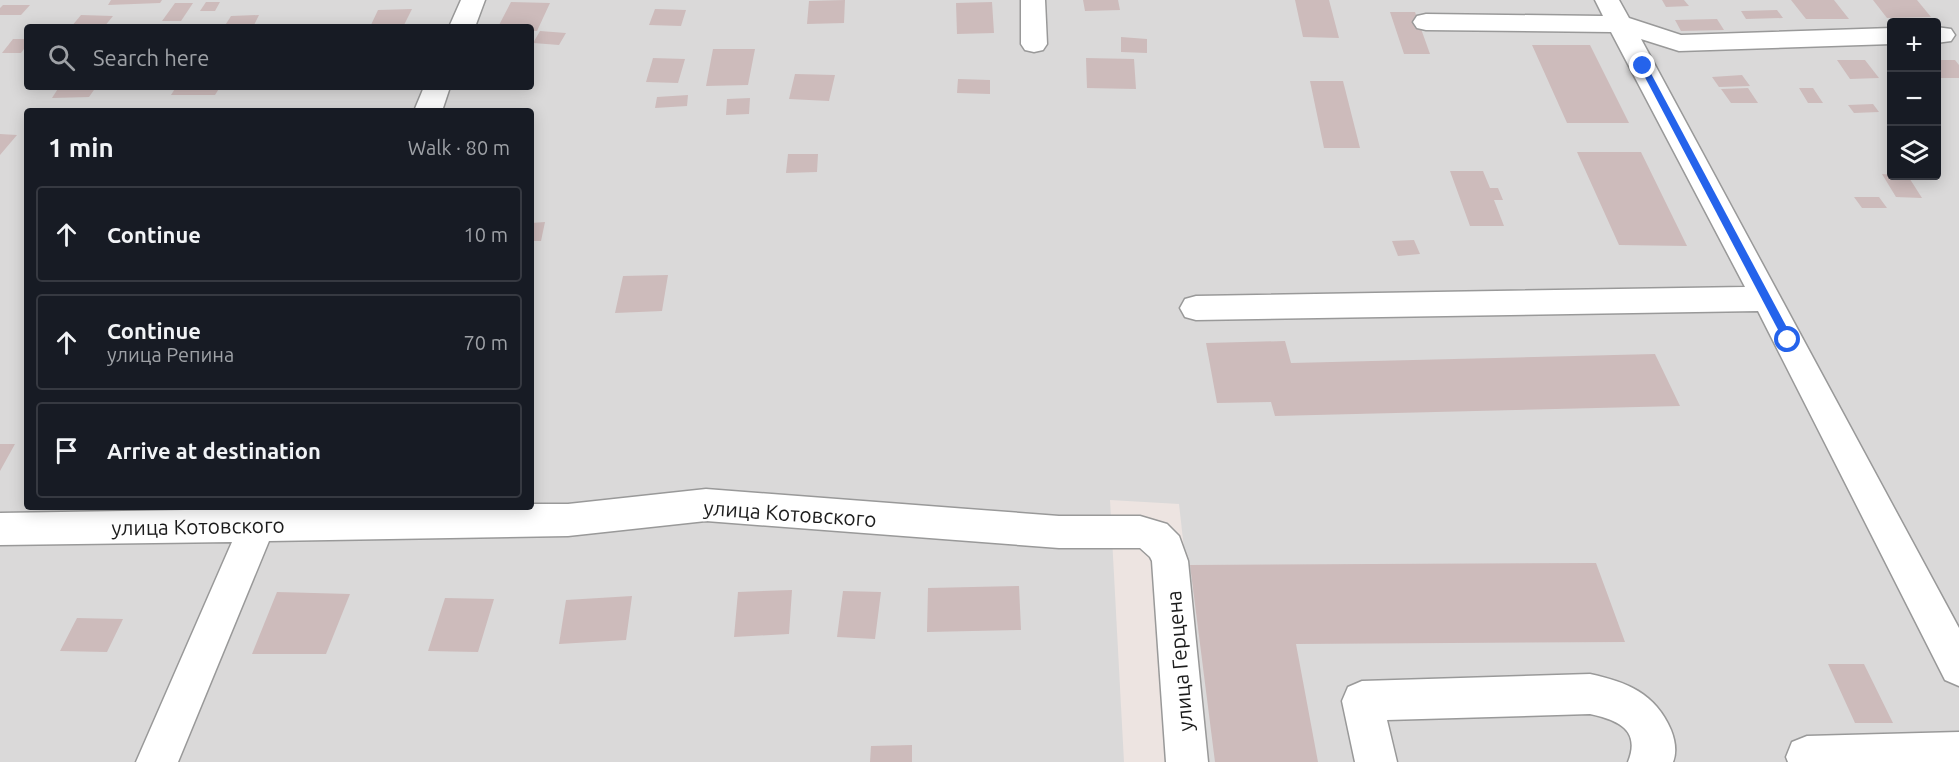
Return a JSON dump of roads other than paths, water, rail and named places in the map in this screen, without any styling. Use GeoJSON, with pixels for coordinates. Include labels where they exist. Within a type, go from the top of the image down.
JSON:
{"type":"FeatureCollection","features":[{"type":"Feature","properties":{"kind":"street"},"geometry":{"type":"LineString","coordinates":[[463,24],[473,0]]}},
{"type":"Feature","properties":{"kind":"street"},"geometry":{"type":"LineString","coordinates":[[1034,0],[1034,44]]}},
{"type":"Feature","properties":{"kind":"street"},"geometry":{"type":"LineString","coordinates":[[1607,0],[1767,299],[1959,667]]}},
{"type":"Feature","properties":{"kind":"street"},"geometry":{"type":"LineString","coordinates":[[1426,22],[1621,24],[1679,43],[1887,36]]}},
{"type":"Feature","properties":{"kind":"street"},"geometry":{"type":"LineString","coordinates":[[429,108],[436,90]]}},
{"type":"Feature","properties":{"kind":"street"},"geometry":{"type":"LineString","coordinates":[[1196,308],[1767,299]]}},
{"type":"Feature","properties":{"kind":"street","name":"улица Котовского"},"geometry":{"type":"LineString","coordinates":[[0,529],[261,516],[568,520],[706,505],[1059,532],[1140,532],[1154,536],[1167,548],[1170,561]]}},
{"type":"Feature","properties":{"kind":"street"},"geometry":{"type":"LineString","coordinates":[[157,762],[261,516]]}},
{"type":"Feature","properties":{"kind":"street","name":"улица Герцена"},"geometry":{"type":"LineString","coordinates":[[1170,561],[1187,762]]}},
{"type":"Feature","properties":{"kind":"street"},"geometry":{"type":"LineString","coordinates":[[1376,762],[1362,701],[1590,694],[1616,700],[1641,717],[1653,735],[1654,758],[1649,762]]}},
{"type":"Feature","properties":{"kind":"street"},"geometry":{"type":"LineString","coordinates":[[1807,757],[1959,753]]}}]}
